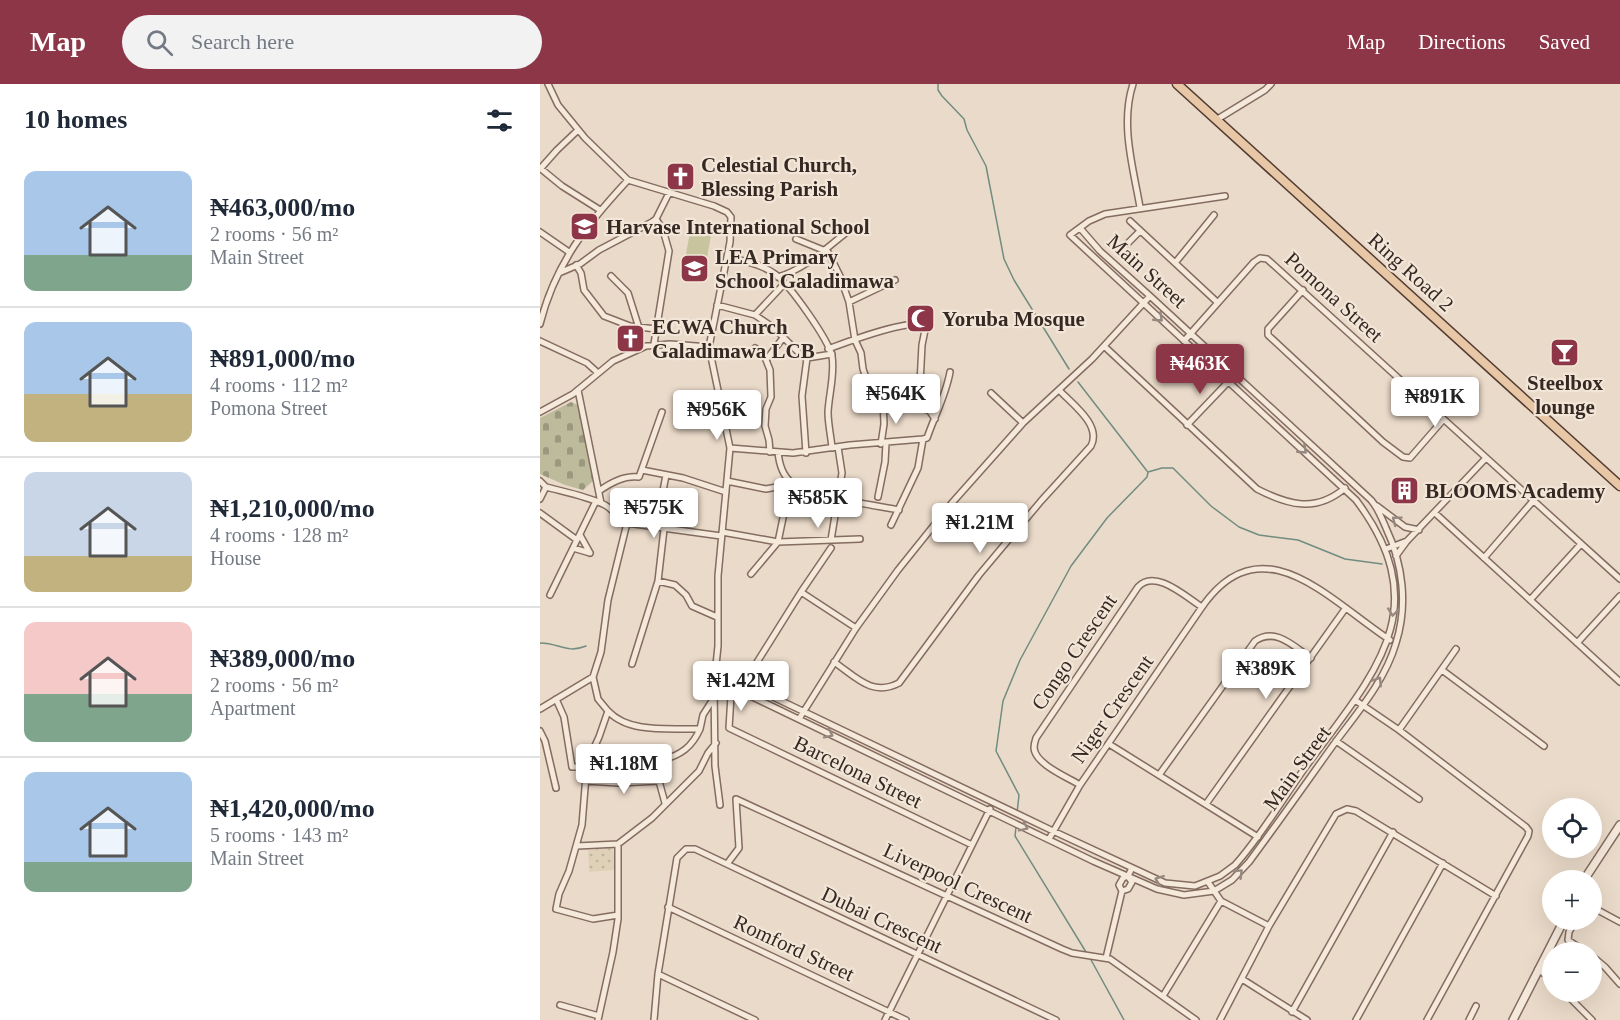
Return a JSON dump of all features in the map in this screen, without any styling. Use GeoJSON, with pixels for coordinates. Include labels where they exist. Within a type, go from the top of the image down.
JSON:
{"type":"FeatureCollection","features":[{"type":"Feature","properties":{"kind":"main road","name":"Ring Road 2"},"geometry":{"type":"LineString","coordinates":[[1177,84],[1620,486]]}},
{"type":"Feature","properties":{"kind":"street"},"geometry":{"type":"LineString","coordinates":[[548,84],[558,105],[578,130],[628,180],[714,206],[729,214],[732,221],[709,347],[730,448],[718,576],[715,766],[720,805]]}},
{"type":"Feature","properties":{"kind":"street"},"geometry":{"type":"LineString","coordinates":[[1133,84],[1128,105],[1127,129],[1140,207]]}},
{"type":"Feature","properties":{"kind":"street"},"geometry":{"type":"LineString","coordinates":[[1216,120],[1271,84]]}},
{"type":"Feature","properties":{"kind":"street"},"geometry":{"type":"LineString","coordinates":[[578,130],[540,168],[562,186],[600,210]]}},
{"type":"Feature","properties":{"kind":"street"},"geometry":{"type":"LineString","coordinates":[[540,324],[543,300],[569,252],[600,210],[628,180]]}},
{"type":"Feature","properties":{"kind":"street"},"geometry":{"type":"LineString","coordinates":[[559,273],[656,219],[669,193]]}},
{"type":"Feature","properties":{"kind":"street"},"geometry":{"type":"LineString","coordinates":[[1080,228],[1094,218],[1105,214],[1225,196]]}},
{"type":"Feature","properties":{"kind":"street"},"geometry":{"type":"LineString","coordinates":[[1175,263],[1214,215]]}},
{"type":"Feature","properties":{"kind":"street"},"geometry":{"type":"LineString","coordinates":[[654,344],[669,251],[663,230],[656,219]]}},
{"type":"Feature","properties":{"kind":"street"},"geometry":{"type":"LineString","coordinates":[[1130,221],[1217,302]]}},
{"type":"Feature","properties":{"kind":"street","name":"Main Street"},"geometry":{"type":"LineString","coordinates":[[738,690],[1128,876],[1177,895],[1195,895],[1214,891],[1241,872],[1385,670],[1396,644],[1402,617],[1403,596],[1397,556],[1375,505],[1100,251],[1080,228],[1070,235],[1345,488],[1368,515],[1390,560],[1394,600],[1388,639],[1378,664],[1257,836],[1228,872],[1195,886],[1165,883],[744,683]]}},
{"type":"Feature","properties":{"kind":"street"},"geometry":{"type":"LineString","coordinates":[[1127,244],[1140,231]]}},
{"type":"Feature","properties":{"kind":"street"},"geometry":{"type":"LineString","coordinates":[[540,232],[569,252]]}},
{"type":"Feature","properties":{"kind":"street"},"geometry":{"type":"LineString","coordinates":[[778,277],[805,265],[847,232]]}},
{"type":"Feature","properties":{"kind":"street"},"geometry":{"type":"LineString","coordinates":[[796,239],[824,250],[836,266],[849,302],[855,340],[861,353],[862,369],[868,383],[879,389],[883,400],[885,462],[877,502]]}},
{"type":"Feature","properties":{"kind":"street"},"geometry":{"type":"LineString","coordinates":[[1094,257],[1100,251]]}},
{"type":"Feature","properties":{"kind":"street"},"geometry":{"type":"LineString","coordinates":[[727,258],[765,268],[778,277],[806,309],[830,352],[832,371],[828,413],[842,473],[831,540]]}},
{"type":"Feature","properties":{"kind":"street","name":"Pomona Street"},"geometry":{"type":"LineString","coordinates":[[1184,340],[1254,262],[1263,258],[1267,259],[1620,579]]}},
{"type":"Feature","properties":{"kind":"street"},"geometry":{"type":"LineString","coordinates":[[576,265],[581,273],[584,290],[604,316],[612,321],[639,328],[656,329]]}},
{"type":"Feature","properties":{"kind":"street"},"geometry":{"type":"LineString","coordinates":[[611,276],[628,293],[639,328]]}},
{"type":"Feature","properties":{"kind":"street"},"geometry":{"type":"LineString","coordinates":[[1122,284],[1129,276]]}},
{"type":"Feature","properties":{"kind":"street"},"geometry":{"type":"LineString","coordinates":[[849,302],[895,280]]}},
{"type":"Feature","properties":{"kind":"street"},"geometry":{"type":"LineString","coordinates":[[755,315],[784,284]]}},
{"type":"Feature","properties":{"kind":"street"},"geometry":{"type":"LineString","coordinates":[[1303,290],[1268,329],[1268,335],[1326,391],[1383,442],[1405,458],[1410,458],[1443,420]]}},
{"type":"Feature","properties":{"kind":"street"},"geometry":{"type":"LineString","coordinates":[[799,719],[856,628],[898,570],[951,504],[1023,423],[1104,346],[1150,296]]}},
{"type":"Feature","properties":{"kind":"street"},"geometry":{"type":"LineString","coordinates":[[717,305],[755,315],[774,328],[802,356],[807,358],[830,352],[855,340],[916,324],[924,327],[919,402],[935,419]]}},
{"type":"Feature","properties":{"kind":"street"},"geometry":{"type":"LineString","coordinates":[[766,360],[783,338]]}},
{"type":"Feature","properties":{"kind":"street"},"geometry":{"type":"LineString","coordinates":[[540,341],[587,363],[598,373]]}},
{"type":"Feature","properties":{"kind":"street"},"geometry":{"type":"LineString","coordinates":[[540,412],[578,390],[613,361],[654,344],[709,347]]}},
{"type":"Feature","properties":{"kind":"street"},"geometry":{"type":"LineString","coordinates":[[1104,346],[1257,489],[1264,493],[1312,505],[1326,501],[1345,488]]}},
{"type":"Feature","properties":{"kind":"street"},"geometry":{"type":"LineString","coordinates":[[755,348],[763,354],[770,370],[771,399],[765,414],[770,452]]}},
{"type":"Feature","properties":{"kind":"street"},"geometry":{"type":"LineString","coordinates":[[806,453],[802,396],[807,358]]}},
{"type":"Feature","properties":{"kind":"street"},"geometry":{"type":"LineString","coordinates":[[730,448],[778,453],[806,453],[923,440],[927,438],[948,387],[950,372]]}},
{"type":"Feature","properties":{"kind":"street"},"geometry":{"type":"LineString","coordinates":[[1187,425],[1236,375]]}},
{"type":"Feature","properties":{"kind":"street"},"geometry":{"type":"LineString","coordinates":[[550,595],[598,502],[599,491],[578,390]]}},
{"type":"Feature","properties":{"kind":"street"},"geometry":{"type":"LineString","coordinates":[[834,662],[870,687],[888,688],[899,683],[991,560],[1091,446],[1094,434],[1090,424],[1059,390]]}},
{"type":"Feature","properties":{"kind":"street"},"geometry":{"type":"LineString","coordinates":[[992,393],[1023,423]]}},
{"type":"Feature","properties":{"kind":"street"},"geometry":{"type":"LineString","coordinates":[[599,491],[621,479],[639,477],[662,412]]}},
{"type":"Feature","properties":{"kind":"street"},"geometry":{"type":"LineString","coordinates":[[891,525],[918,468],[923,440]]}},
{"type":"Feature","properties":{"kind":"street"},"geometry":{"type":"LineString","coordinates":[[751,574],[778,542],[789,485],[778,453]]}},
{"type":"Feature","properties":{"kind":"street"},"geometry":{"type":"LineString","coordinates":[[1390,560],[1397,556],[1407,542],[1486,458]]}},
{"type":"Feature","properties":{"kind":"street"},"geometry":{"type":"LineString","coordinates":[[642,470],[683,478],[726,492]]}},
{"type":"Feature","properties":{"kind":"street"},"geometry":{"type":"LineString","coordinates":[[656,528],[666,475]]}},
{"type":"Feature","properties":{"kind":"street"},"geometry":{"type":"LineString","coordinates":[[540,481],[546,486],[598,502],[613,510],[627,523],[778,542],[860,539]]}},
{"type":"Feature","properties":{"kind":"street"},"geometry":{"type":"LineString","coordinates":[[727,481],[766,489],[789,485],[838,497],[877,502],[899,510]]}},
{"type":"Feature","properties":{"kind":"street"},"geometry":{"type":"LineString","coordinates":[[540,499],[546,486]]}},
{"type":"Feature","properties":{"kind":"street"},"geometry":{"type":"LineString","coordinates":[[1484,558],[1533,501]]}},
{"type":"Feature","properties":{"kind":"street"},"geometry":{"type":"LineString","coordinates":[[1375,505],[1405,526],[1419,530]]}},
{"type":"Feature","properties":{"kind":"street"},"geometry":{"type":"LineString","coordinates":[[540,513],[578,537],[590,553],[573,548]]}},
{"type":"Feature","properties":{"kind":"street"},"geometry":{"type":"LineString","coordinates":[[1435,513],[1620,682]]}},
{"type":"Feature","properties":{"kind":"street"},"geometry":{"type":"LineString","coordinates":[[627,523],[608,600],[601,652],[593,677],[598,699],[615,719],[630,725],[700,729]]}},
{"type":"Feature","properties":{"kind":"street"},"geometry":{"type":"LineString","coordinates":[[632,664],[658,581],[664,529]]}},
{"type":"Feature","properties":{"kind":"street"},"geometry":{"type":"LineString","coordinates":[[1386,549],[1407,542]]}},
{"type":"Feature","properties":{"kind":"street"},"geometry":{"type":"LineString","coordinates":[[1530,600],[1581,544]]}},
{"type":"Feature","properties":{"kind":"street"},"geometry":{"type":"LineString","coordinates":[[738,690],[831,548]]}},
{"type":"Feature","properties":{"kind":"street","name":"Niger Crescent"},"geometry":{"type":"LineString","coordinates":[[1049,839],[1080,785],[1211,593],[1227,580],[1247,572],[1267,569],[1285,572],[1306,580],[1396,644]]}},
{"type":"Feature","properties":{"kind":"street","name":"Congo Crescent"},"geometry":{"type":"LineString","coordinates":[[1080,785],[1038,758],[1034,749],[1036,738],[1138,587],[1147,580],[1158,581],[1202,607]]}},
{"type":"Feature","properties":{"kind":"street"},"geometry":{"type":"LineString","coordinates":[[658,581],[675,585],[686,595],[692,606],[717,617]]}},
{"type":"Feature","properties":{"kind":"street"},"geometry":{"type":"LineString","coordinates":[[801,592],[856,628]]}},
{"type":"Feature","properties":{"kind":"street"},"geometry":{"type":"LineString","coordinates":[[1577,643],[1620,596]]}},
{"type":"Feature","properties":{"kind":"street"},"geometry":{"type":"LineString","coordinates":[[1206,804],[1345,609]]}},
{"type":"Feature","properties":{"kind":"street"},"geometry":{"type":"LineString","coordinates":[[1159,775],[1255,641],[1269,635],[1278,636],[1311,658]]}},
{"type":"Feature","properties":{"kind":"street"},"geometry":{"type":"LineString","coordinates":[[1399,730],[1456,649]]}},
{"type":"Feature","properties":{"kind":"street"},"geometry":{"type":"LineString","coordinates":[[1442,670],[1544,746]]}},
{"type":"Feature","properties":{"kind":"street"},"geometry":{"type":"LineString","coordinates":[[540,709],[593,677]]}},
{"type":"Feature","properties":{"kind":"street","name":"Barcelona Street"},"geometry":{"type":"LineString","coordinates":[[738,690],[731,696],[729,728],[972,845]]}},
{"type":"Feature","properties":{"kind":"street"},"geometry":{"type":"LineString","coordinates":[[665,804],[658,781],[662,760],[675,756],[694,742],[707,705],[715,696]]}},
{"type":"Feature","properties":{"kind":"street"},"geometry":{"type":"LineString","coordinates":[[556,699],[564,717],[572,767],[586,767]]}},
{"type":"Feature","properties":{"kind":"street"},"geometry":{"type":"LineString","coordinates":[[1355,699],[1399,730],[1526,827],[1528,831],[1528,836],[1496,896],[1427,1020]]}},
{"type":"Feature","properties":{"kind":"street"},"geometry":{"type":"LineString","coordinates":[[608,711],[586,767],[582,825],[556,909],[593,919],[618,915]]}},
{"type":"Feature","properties":{"kind":"street"},"geometry":{"type":"LineString","coordinates":[[540,730],[545,741],[556,788]]}},
{"type":"Feature","properties":{"kind":"street"},"geometry":{"type":"LineString","coordinates":[[1336,741],[1419,799]]}},
{"type":"Feature","properties":{"kind":"street"},"geometry":{"type":"LineString","coordinates":[[577,846],[618,844],[652,818],[699,771],[716,743]]}},
{"type":"Feature","properties":{"kind":"street"},"geometry":{"type":"LineString","coordinates":[[1109,744],[1264,842]]}},
{"type":"Feature","properties":{"kind":"street"},"geometry":{"type":"LineString","coordinates":[[585,781],[619,783],[658,781]]}},
{"type":"Feature","properties":{"kind":"street","name":"Liverpool Crescent"},"geometry":{"type":"LineString","coordinates":[[727,864],[739,848],[736,799],[1072,953],[1106,958],[1196,1020]]}},
{"type":"Feature","properties":{"kind":"street"},"geometry":{"type":"LineString","coordinates":[[885,1020],[994,802]]}},
{"type":"Feature","properties":{"kind":"street"},"geometry":{"type":"LineString","coordinates":[[1220,1020],[1269,926],[1336,814],[1347,809],[1356,811],[1393,832],[1496,896]]}},
{"type":"Feature","properties":{"kind":"street"},"geometry":{"type":"LineString","coordinates":[[1591,870],[1620,825]]}},
{"type":"Feature","properties":{"kind":"street"},"geometry":{"type":"LineString","coordinates":[[1292,1012],[1393,832]]}},
{"type":"Feature","properties":{"kind":"street"},"geometry":{"type":"LineString","coordinates":[[560,1005],[598,1018],[614,952],[618,915],[618,844]]}},
{"type":"Feature","properties":{"kind":"street","name":"Dubai Crescent"},"geometry":{"type":"LineString","coordinates":[[668,907],[676,858],[686,849],[695,849],[1052,1019]]}},
{"type":"Feature","properties":{"kind":"street"},"geometry":{"type":"LineString","coordinates":[[1356,1020],[1443,863]]}},
{"type":"Feature","properties":{"kind":"street"},"geometry":{"type":"LineString","coordinates":[[1106,958],[1122,891],[1119,885],[1132,868]]}},
{"type":"Feature","properties":{"kind":"street"},"geometry":{"type":"LineString","coordinates":[[1208,882],[1221,901],[1269,926]]}},
{"type":"Feature","properties":{"kind":"street"},"geometry":{"type":"LineString","coordinates":[[1163,996],[1221,901]]}},
{"type":"Feature","properties":{"kind":"street"},"geometry":{"type":"LineString","coordinates":[[654,1020],[668,907]]}},
{"type":"Feature","properties":{"kind":"street","name":"Romford Street"},"geometry":{"type":"LineString","coordinates":[[668,907],[906,1020]]}},
{"type":"Feature","properties":{"kind":"street"},"geometry":{"type":"LineString","coordinates":[[1602,912],[1620,922]]}},
{"type":"Feature","properties":{"kind":"street"},"geometry":{"type":"LineString","coordinates":[[1513,1020],[1559,930]]}},
{"type":"Feature","properties":{"kind":"street"},"geometry":{"type":"LineString","coordinates":[[1602,964],[1620,984]]}},
{"type":"Feature","properties":{"kind":"street"},"geometry":{"type":"LineString","coordinates":[[1538,969],[1542,972]]}},
{"type":"Feature","properties":{"kind":"street"},"geometry":{"type":"LineString","coordinates":[[658,974],[755,1020]]}},
{"type":"Feature","properties":{"kind":"street"},"geometry":{"type":"LineString","coordinates":[[1242,979],[1307,1020]]}},
{"type":"Feature","properties":{"kind":"street"},"geometry":{"type":"LineString","coordinates":[[1574,1002],[1592,1020]]}},
{"type":"Feature","properties":{"kind":"street"},"geometry":{"type":"LineString","coordinates":[[1469,1020],[1476,1006]]}},
{"type":"Feature","properties":{"kind":"shaded area"},"geometry":{"type":"Polygon","coordinates":[[[690,232],[711,235],[705,269],[684,265],[690,232]]]}},
{"type":"Feature","properties":{"kind":"shaded area"},"geometry":{"type":"Polygon","coordinates":[[[613,848],[615,870],[589,872],[588,850],[613,848]]]}},
{"type":"Feature","properties":{"kind":"green space"},"geometry":{"type":"Polygon","coordinates":[[[571,402],[578,405],[594,480],[583,490],[540,474],[540,418],[571,402]]]}},
{"type":"Feature","properties":{"kind":"waterway"},"geometry":{"type":"LineString","coordinates":[[938,84],[938,90],[942,96],[964,119],[967,130],[986,166],[1004,259],[1014,280],[1069,369]]}},
{"type":"Feature","properties":{"kind":"waterway"},"geometry":{"type":"LineString","coordinates":[[1078,382],[1147,471]]}},
{"type":"Feature","properties":{"kind":"waterway"},"geometry":{"type":"LineString","coordinates":[[1148,472],[1173,468],[1211,506],[1239,527],[1259,535],[1298,540],[1345,559],[1382,564]]}},
{"type":"Feature","properties":{"kind":"waterway"},"geometry":{"type":"LineString","coordinates":[[1017,813],[1019,795],[996,751],[1003,701],[1020,660],[1071,566],[1107,518],[1147,477],[1148,472]]}},
{"type":"Feature","properties":{"kind":"waterway"},"geometry":{"type":"LineString","coordinates":[[540,643],[568,649],[586,646]]}},
{"type":"Feature","properties":{"kind":"waterway"},"geometry":{"type":"LineString","coordinates":[[1016,827],[1015,836],[1086,952]]}},
{"type":"Feature","properties":{"kind":"waterway"},"geometry":{"type":"LineString","coordinates":[[1090,958],[1124,1020]]}},
{"type":"Feature","properties":{"kind":"place","name":"Celestial Church, Blessing Parish"},"geometry":{"type":"Point","coordinates":[680,177]}},
{"type":"Feature","properties":{"kind":"place","name":"Harvase International School"},"geometry":{"type":"Point","coordinates":[585,227]}},
{"type":"Feature","properties":{"kind":"place","name":"LEA Primary School Galadimawa"},"geometry":{"type":"Point","coordinates":[694,269]}},
{"type":"Feature","properties":{"kind":"place","name":"Yoruba Mosque"},"geometry":{"type":"Point","coordinates":[921,319]}},
{"type":"Feature","properties":{"kind":"place","name":"ECWA Church Galadimawa LCB"},"geometry":{"type":"Point","coordinates":[631,339]}},
{"type":"Feature","properties":{"kind":"place","name":"Steelbox lounge"},"geometry":{"type":"Point","coordinates":[1565,352]}},
{"type":"Feature","properties":{"kind":"place","name":"BLOOMS Academy"},"geometry":{"type":"Point","coordinates":[1404,491]}}]}
